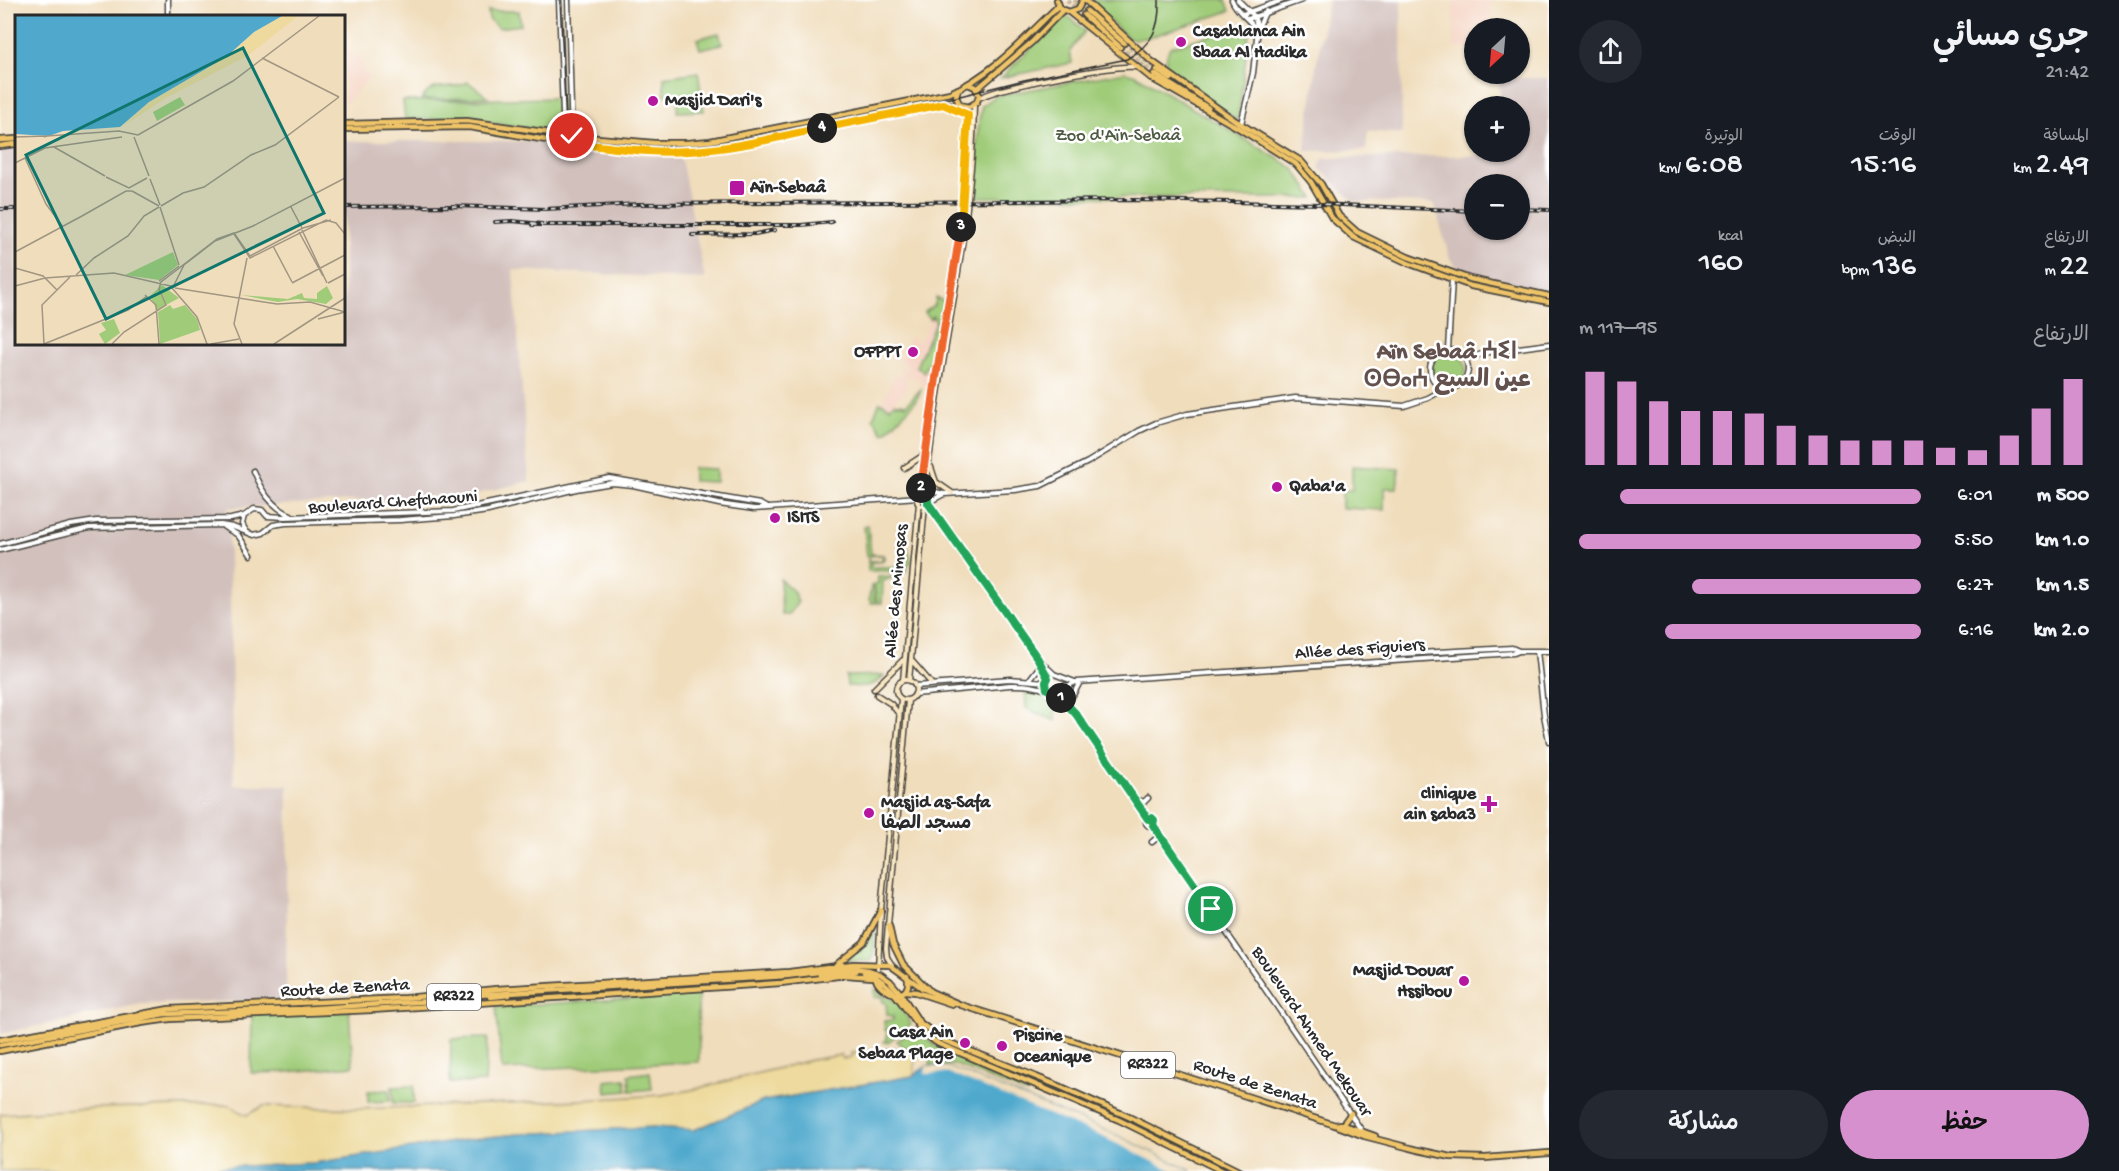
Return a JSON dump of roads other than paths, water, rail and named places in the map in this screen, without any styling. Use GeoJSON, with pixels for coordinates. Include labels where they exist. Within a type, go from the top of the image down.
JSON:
{"type":"FeatureCollection","features":[{"type":"Feature","properties":{"kind":"main road"},"geometry":{"type":"LineString","coordinates":[[1070,12],[1078,9],[1084,0],[1136,49],[1236,121],[1241,127]]}},
{"type":"Feature","properties":{"kind":"main road"},"geometry":{"type":"LineString","coordinates":[[348,126],[467,122],[572,136],[654,143],[701,142],[920,99],[958,89],[1007,56],[1059,5]]}},
{"type":"Feature","properties":{"kind":"main road"},"geometry":{"type":"LineString","coordinates":[[1059,5],[1136,67],[1171,91],[1301,161],[1321,184],[1339,216],[1357,232],[1408,257],[1461,276],[1549,296]]}},
{"type":"Feature","properties":{"kind":"main road"},"geometry":{"type":"LineString","coordinates":[[977,89],[1032,42],[1059,5]]}},
{"type":"Feature","properties":{"kind":"main road"},"geometry":{"type":"LineString","coordinates":[[1085,13],[1122,45]]}},
{"type":"Feature","properties":{"kind":"main road"},"geometry":{"type":"LineString","coordinates":[[927,503],[926,495],[948,332],[968,213],[974,106],[979,98],[998,91],[1125,66],[1136,67]]}},
{"type":"Feature","properties":{"kind":"main road"},"geometry":{"type":"LineString","coordinates":[[1236,121],[1156,72],[1296,164],[1307,176],[1332,218],[1348,234],[1400,260],[1452,279],[1481,288],[1549,302]]}},
{"type":"Feature","properties":{"kind":"main road"},"geometry":{"type":"LineString","coordinates":[[968,84],[977,89],[979,98]]}},
{"type":"Feature","properties":{"kind":"main road"},"geometry":{"type":"LineString","coordinates":[[958,89],[956,97],[962,106]]}},
{"type":"Feature","properties":{"kind":"main road"},"geometry":{"type":"LineString","coordinates":[[348,126],[469,127],[564,143],[653,151],[702,150],[735,146],[943,104],[974,106]]}},
{"type":"Feature","properties":{"kind":"main road"},"geometry":{"type":"LineString","coordinates":[[943,104],[968,115]]}},
{"type":"Feature","properties":{"kind":"main road","name":"Allée des Mimosas"},"geometry":{"type":"LineString","coordinates":[[903,680],[924,455],[963,214],[968,115],[962,106]]}},
{"type":"Feature","properties":{"kind":"main road"},"geometry":{"type":"LineString","coordinates":[[0,140],[15,139]]}},
{"type":"Feature","properties":{"kind":"main road"},"geometry":{"type":"LineString","coordinates":[[0,146],[15,144]]}},
{"type":"Feature","properties":{"kind":"main road"},"geometry":{"type":"LineString","coordinates":[[904,468],[924,455]]}},
{"type":"Feature","properties":{"kind":"main road"},"geometry":{"type":"LineString","coordinates":[[930,463],[936,482],[952,493]]}},
{"type":"Feature","properties":{"kind":"main road"},"geometry":{"type":"LineString","coordinates":[[919,499],[926,495]]}},
{"type":"Feature","properties":{"kind":"main road"},"geometry":{"type":"LineString","coordinates":[[919,499],[927,503]]}},
{"type":"Feature","properties":{"kind":"main road","name":"Allée des Mimosas"},"geometry":{"type":"LineString","coordinates":[[909,681],[927,503]]}},
{"type":"Feature","properties":{"kind":"main road"},"geometry":{"type":"LineString","coordinates":[[874,689],[904,659]]}},
{"type":"Feature","properties":{"kind":"main road"},"geometry":{"type":"LineString","coordinates":[[912,660],[931,683]]}},
{"type":"Feature","properties":{"kind":"main road"},"geometry":{"type":"LineString","coordinates":[[892,966],[886,951],[908,700],[915,694],[915,686],[903,680],[897,684],[895,689],[897,696],[908,700]]}},
{"type":"Feature","properties":{"kind":"main road"},"geometry":{"type":"LineString","coordinates":[[877,695],[891,704],[899,714]]}},
{"type":"Feature","properties":{"kind":"main road"},"geometry":{"type":"LineString","coordinates":[[878,970],[881,910],[901,699]]}},
{"type":"Feature","properties":{"kind":"main road"},"geometry":{"type":"LineString","coordinates":[[835,966],[864,942],[881,910]]}},
{"type":"Feature","properties":{"kind":"main road"},"geometry":{"type":"LineString","coordinates":[[889,926],[893,944],[903,964],[930,992]]}},
{"type":"Feature","properties":{"kind":"main road","name":"Route de Zenata"},"geometry":{"type":"LineString","coordinates":[[0,1043],[169,1009],[405,998],[502,989],[789,972],[835,966],[878,970],[901,993],[916,992],[961,1005]]}},
{"type":"Feature","properties":{"kind":"main road","name":"RR322"},"geometry":{"type":"LineString","coordinates":[[901,993],[890,994],[877,983],[878,970],[892,966],[907,976]]}},
{"type":"Feature","properties":{"kind":"main road","name":"Route de Zenata"},"geometry":{"type":"LineString","coordinates":[[0,1043],[164,1014],[414,1002],[796,978],[878,970]]}},
{"type":"Feature","properties":{"kind":"main road","name":"Route de Zenata"},"geometry":{"type":"LineString","coordinates":[[0,1051],[170,1019],[372,1010],[781,983],[878,970]]}},
{"type":"Feature","properties":{"kind":"main road"},"geometry":{"type":"LineString","coordinates":[[901,993],[909,984],[907,976]]}},
{"type":"Feature","properties":{"kind":"main road","name":"Route de Zenata"},"geometry":{"type":"LineString","coordinates":[[907,976],[930,992],[961,1005],[1418,1150],[1451,1157],[1497,1158],[1549,1153]]}},
{"type":"Feature","properties":{"kind":"main road"},"geometry":{"type":"LineString","coordinates":[[901,993],[922,1032],[939,1044],[1119,1120],[1222,1171]]}},
{"type":"Feature","properties":{"kind":"main road"},"geometry":{"type":"LineString","coordinates":[[901,993],[923,1026],[949,1043],[1059,1086],[1129,1117],[1239,1171]]}},
{"type":"Feature","properties":{"kind":"main road"},"geometry":{"type":"LineString","coordinates":[[1343,1124],[1351,1113]]}},
{"type":"Feature","properties":{"kind":"main road","name":"Route de Zenata"},"geometry":{"type":"LineString","coordinates":[[1335,1125],[1343,1124],[1363,1133]]}},
{"type":"Feature","properties":{"kind":"street"},"geometry":{"type":"LineString","coordinates":[[559,0],[564,143]]}},
{"type":"Feature","properties":{"kind":"street"},"geometry":{"type":"LineString","coordinates":[[568,0],[572,143]]}},
{"type":"Feature","properties":{"kind":"street"},"geometry":{"type":"LineString","coordinates":[[1232,0],[1258,30]]}},
{"type":"Feature","properties":{"kind":"street"},"geometry":{"type":"LineString","coordinates":[[1238,0],[1254,16],[1258,30]]}},
{"type":"Feature","properties":{"kind":"street"},"geometry":{"type":"LineString","coordinates":[[1243,14],[1283,0]]}},
{"type":"Feature","properties":{"kind":"street"},"geometry":{"type":"LineString","coordinates":[[1248,18],[1302,0]]}},
{"type":"Feature","properties":{"kind":"street"},"geometry":{"type":"LineString","coordinates":[[1241,127],[1253,73],[1258,30],[1266,11]]}},
{"type":"Feature","properties":{"kind":"street"},"geometry":{"type":"LineString","coordinates":[[1448,350],[1452,279]]}},
{"type":"Feature","properties":{"kind":"street"},"geometry":{"type":"LineString","coordinates":[[1465,359],[1489,352],[1549,344]]}},
{"type":"Feature","properties":{"kind":"street"},"geometry":{"type":"LineString","coordinates":[[1448,350],[1455,351],[1465,359],[1468,372],[1464,382],[1454,388],[1436,384],[1431,376],[1432,362],[1438,354],[1448,350]]}},
{"type":"Feature","properties":{"kind":"street"},"geometry":{"type":"LineString","coordinates":[[1434,395],[1436,384]]}},
{"type":"Feature","properties":{"kind":"street"},"geometry":{"type":"LineString","coordinates":[[1068,704],[1064,689],[1065,680],[1061,675],[1054,674],[1038,659],[927,503],[944,494],[1015,490],[1040,486],[1088,462],[1139,431],[1156,423],[1187,414],[1295,398],[1404,406],[1446,388]]}},
{"type":"Feature","properties":{"kind":"street"},"geometry":{"type":"LineString","coordinates":[[253,471],[267,498],[276,507],[295,517]]}},
{"type":"Feature","properties":{"kind":"street","name":"Boulevard Chefchaouni"},"geometry":{"type":"LineString","coordinates":[[0,544],[82,523],[231,519],[244,516],[254,509],[262,510],[267,516],[295,517],[453,510],[489,505],[609,478],[760,504],[767,508]]}},
{"type":"Feature","properties":{"kind":"street","name":"Boulevard Chefchaouni"},"geometry":{"type":"LineString","coordinates":[[0,550],[89,528],[221,525],[259,535],[267,528],[286,523],[454,516],[488,511],[576,489],[612,483],[633,485],[754,509],[919,499]]}},
{"type":"Feature","properties":{"kind":"street"},"geometry":{"type":"LineString","coordinates":[[926,495],[936,492],[944,494]]}},
{"type":"Feature","properties":{"kind":"street"},"geometry":{"type":"LineString","coordinates":[[244,516],[242,524],[246,531]]}},
{"type":"Feature","properties":{"kind":"street"},"geometry":{"type":"LineString","coordinates":[[267,516],[269,521],[267,528]]}},
{"type":"Feature","properties":{"kind":"street"},"geometry":{"type":"LineString","coordinates":[[221,525],[238,535],[251,555]]}},
{"type":"Feature","properties":{"kind":"street","name":"Allée des Figuiers"},"geometry":{"type":"LineString","coordinates":[[1393,661],[1394,654],[1512,648],[1519,651]]}},
{"type":"Feature","properties":{"kind":"street"},"geometry":{"type":"LineString","coordinates":[[1519,651],[1549,651]]}},
{"type":"Feature","properties":{"kind":"street","name":"Allée des Figuiers"},"geometry":{"type":"LineString","coordinates":[[1065,680],[1078,682],[1519,651]]}},
{"type":"Feature","properties":{"kind":"street"},"geometry":{"type":"LineString","coordinates":[[1537,651],[1549,741]]}},
{"type":"Feature","properties":{"kind":"street"},"geometry":{"type":"LineString","coordinates":[[1038,659],[1047,680],[1047,689]]}},
{"type":"Feature","properties":{"kind":"street"},"geometry":{"type":"LineString","coordinates":[[1029,680],[1041,666]]}},
{"type":"Feature","properties":{"kind":"street"},"geometry":{"type":"LineString","coordinates":[[915,686],[1000,679],[1047,680],[1054,674]]}},
{"type":"Feature","properties":{"kind":"street"},"geometry":{"type":"LineString","coordinates":[[1068,704],[1078,682]]}},
{"type":"Feature","properties":{"kind":"street","name":"Allée des Figuiers"},"geometry":{"type":"LineString","coordinates":[[1064,689],[1078,682]]}},
{"type":"Feature","properties":{"kind":"street"},"geometry":{"type":"LineString","coordinates":[[915,694],[1010,685],[1047,689],[1068,704],[1134,797],[1144,802],[1148,798]]}},
{"type":"Feature","properties":{"kind":"street"},"geometry":{"type":"LineString","coordinates":[[1054,694],[1064,689]]}},
{"type":"Feature","properties":{"kind":"street","name":"Boulevard Ahmed Mekouar"},"geometry":{"type":"LineString","coordinates":[[1134,797],[1148,819],[1153,819],[1153,825],[1163,840],[1363,1133]]}},
{"type":"Feature","properties":{"kind":"street"},"geometry":{"type":"LineString","coordinates":[[1152,842],[1158,837],[1163,840]]}},
{"type":"Feature","properties":{"kind":"water"},"geometry":{"type":"Polygon","coordinates":[[[926,1066],[947,1067],[966,1074],[1114,1134],[1191,1171],[119,1171],[314,1163],[519,1134],[655,1127],[694,1130],[764,1101],[913,1076],[926,1066]]]}},
{"type":"Feature","properties":{"kind":"tunnel"},"geometry":{"type":"LineString","coordinates":[[1067,0],[1084,15]]}},
{"type":"Feature","properties":{"kind":"tunnel"},"geometry":{"type":"LineString","coordinates":[[1074,0],[1087,11]]}},
{"type":"Feature","properties":{"kind":"tunnel"},"geometry":{"type":"LineString","coordinates":[[1124,43],[1157,70]]}},
{"type":"Feature","properties":{"kind":"tunnel"},"geometry":{"type":"LineString","coordinates":[[1120,47],[1154,74]]}},
{"type":"Feature","properties":{"kind":"tram line"},"geometry":{"type":"LineString","coordinates":[[560,0],[566,125],[572,138],[583,143],[684,150],[956,97],[1024,80],[1127,59],[1143,48],[1153,35],[1158,19],[1159,0]]}},
{"type":"Feature","properties":{"kind":"railway"},"geometry":{"type":"LineString","coordinates":[[345,207],[452,206],[545,209],[639,204],[1136,200],[1320,204],[1464,211]]}},
{"type":"Feature","properties":{"kind":"railway"},"geometry":{"type":"LineString","coordinates":[[0,209],[15,209]]}},
{"type":"Feature","properties":{"kind":"railway"},"geometry":{"type":"LineString","coordinates":[[1530,209],[1549,210]]}},
{"type":"Feature","properties":{"kind":"railway"},"geometry":{"type":"LineString","coordinates":[[495,222],[542,224]]}},
{"type":"Feature","properties":{"kind":"railway"},"geometry":{"type":"LineString","coordinates":[[532,225],[801,225],[832,222]]}},
{"type":"Feature","properties":{"kind":"railway"},"geometry":{"type":"LineString","coordinates":[[692,235],[755,234],[775,230]]}},
{"type":"Feature","properties":{"kind":"place","name":"Casablanca Ain Sbaa Al Hadika"},"geometry":{"type":"Point","coordinates":[1181,42]}},
{"type":"Feature","properties":{"kind":"place","name":"Masjid Dari's"},"geometry":{"type":"Point","coordinates":[653,101]}},
{"type":"Feature","properties":{"kind":"place","name":"Aïn-Sebaâ"},"geometry":{"type":"Point","coordinates":[737,188]}},
{"type":"Feature","properties":{"kind":"place","name":"OFPPT"},"geometry":{"type":"Point","coordinates":[913,352]}},
{"type":"Feature","properties":{"kind":"place","name":"Qaba'a"},"geometry":{"type":"Point","coordinates":[1277,487]}},
{"type":"Feature","properties":{"kind":"place","name":"ISITS"},"geometry":{"type":"Point","coordinates":[775,518]}},
{"type":"Feature","properties":{"kind":"place","name":"clinique ain saba3"},"geometry":{"type":"Point","coordinates":[1489,804]}},
{"type":"Feature","properties":{"kind":"place","name":"Masjid as-Safa مسجد الصفا"},"geometry":{"type":"Point","coordinates":[869,813]}},
{"type":"Feature","properties":{"kind":"place","name":"Masjid Douar Hssibou"},"geometry":{"type":"Point","coordinates":[1464,981]}},
{"type":"Feature","properties":{"kind":"place","name":"Casa Ain Sebaa Plage"},"geometry":{"type":"Point","coordinates":[965,1043]}},
{"type":"Feature","properties":{"kind":"place","name":"Piscine Oceanique"},"geometry":{"type":"Point","coordinates":[1002,1046]}},
{"type":"Feature","properties":{"kind":"district","name":"Aïn Sebaâ ⵄⵉⵏ ⵙⴱⴰⵄ عين السبع"},"geometry":{"type":"Point","coordinates":[1447,367]}},
{"type":"Feature","properties":{"kind":"park label","name":"Zoo d'Aïn-Sebaâ"},"geometry":{"type":"Point","coordinates":[1118,136]}}]}
